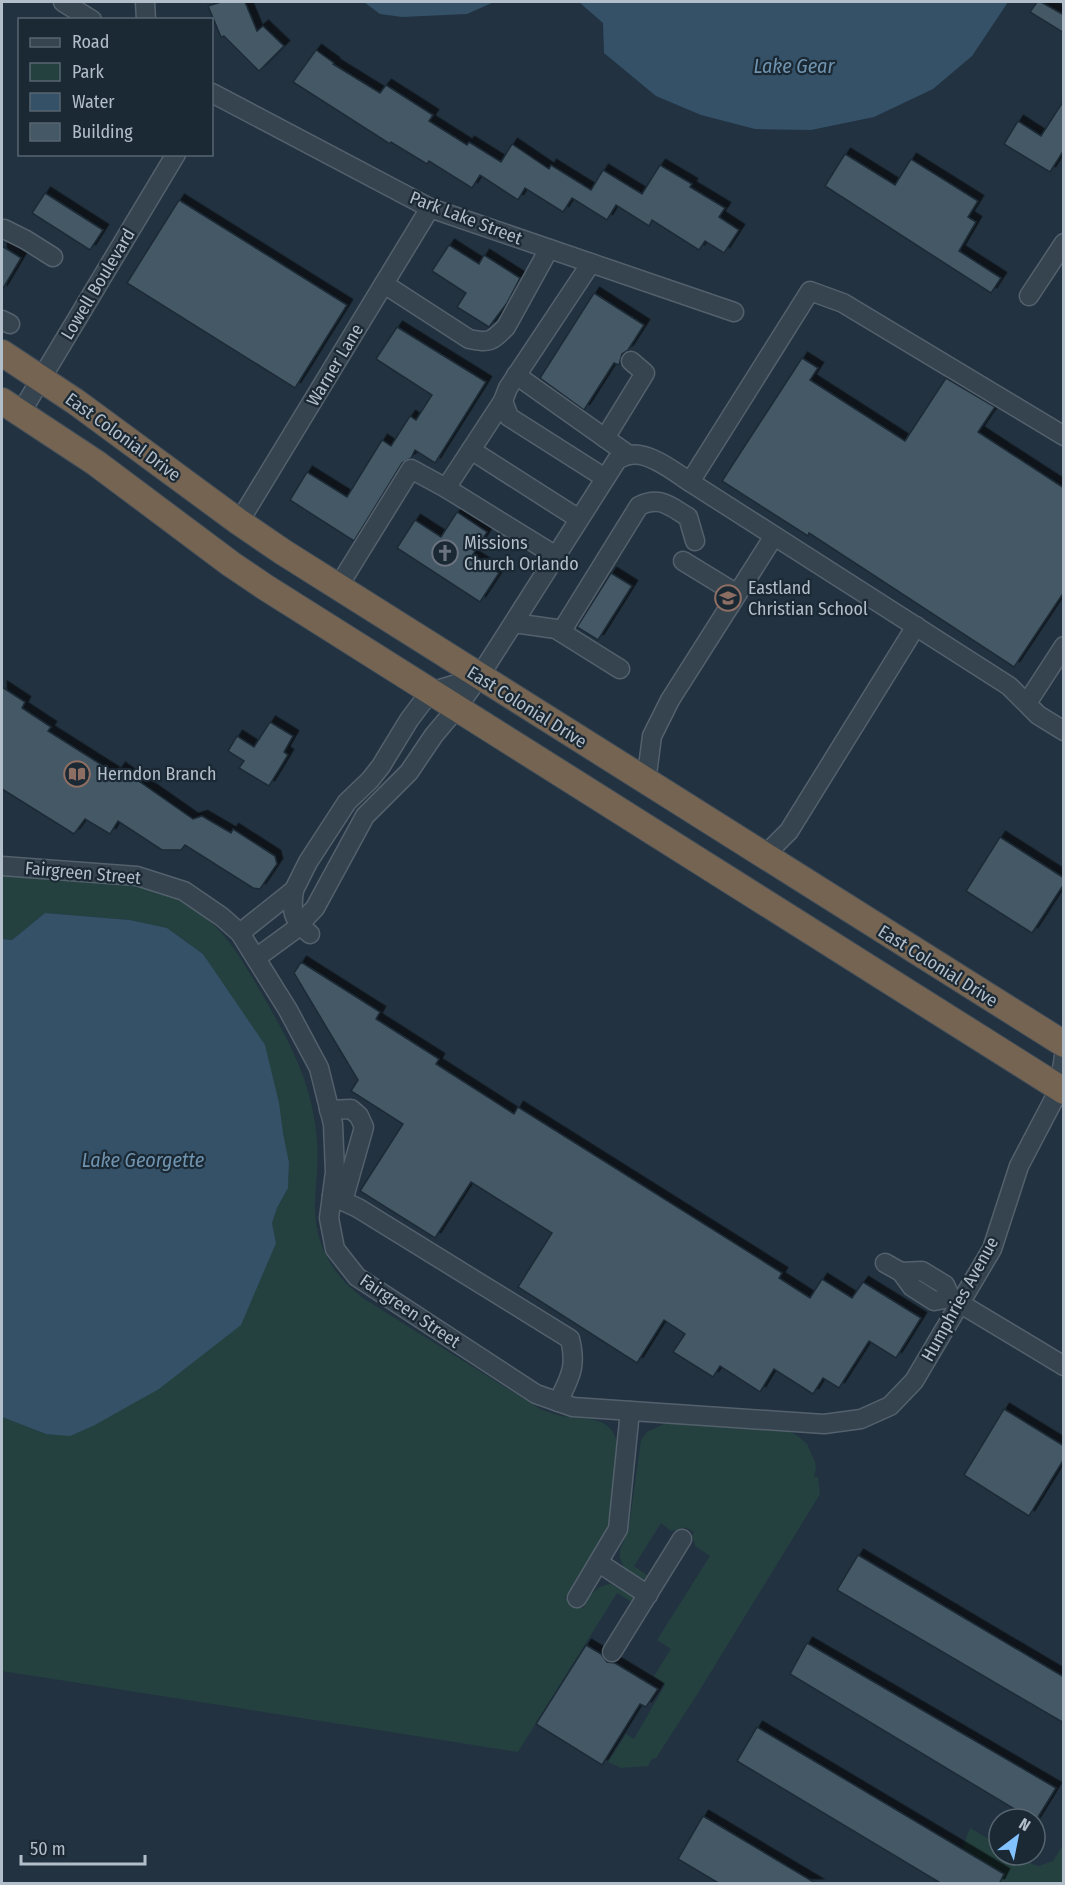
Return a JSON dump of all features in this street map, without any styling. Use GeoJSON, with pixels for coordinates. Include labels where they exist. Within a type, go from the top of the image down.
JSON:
{"type":"FeatureCollection","features":[{"type":"Feature","properties":{"kind":"highway","name":"East Colonial Drive"},"geometry":{"type":"LineString","coordinates":[[2,353],[76,402],[283,552],[1064,1044]]}},
{"type":"Feature","properties":{"kind":"highway","name":"East Colonial Drive"},"geometry":{"type":"LineString","coordinates":[[11,407],[96,463],[265,587],[456,709],[1062,1086]]}},
{"type":"Feature","properties":{"kind":"highway"},"geometry":{"type":"LineString","coordinates":[[156,507],[213,525],[239,522]]}},
{"type":"Feature","properties":{"kind":"highway"},"geometry":{"type":"LineString","coordinates":[[210,548],[225,543],[241,542],[283,552]]}},
{"type":"Feature","properties":{"kind":"highway"},"geometry":{"type":"LineString","coordinates":[[686,853],[730,862],[747,862],[764,856]]}},
{"type":"Feature","properties":{"kind":"street"},"geometry":{"type":"LineString","coordinates":[[63,2],[89,18]]}},
{"type":"Feature","properties":{"kind":"street"},"geometry":{"type":"LineString","coordinates":[[145,2],[146,18]]}},
{"type":"Feature","properties":{"kind":"street","name":"Park Lake Street"},"geometry":{"type":"LineString","coordinates":[[213,96],[430,208],[734,312]]}},
{"type":"Feature","properties":{"kind":"street","name":"Lowell Boulevard"},"geometry":{"type":"LineString","coordinates":[[11,407],[41,379],[175,156]]}},
{"type":"Feature","properties":{"kind":"street","name":"Warner Lane"},"geometry":{"type":"LineString","coordinates":[[239,522],[430,208]]}},
{"type":"Feature","properties":{"kind":"street"},"geometry":{"type":"LineString","coordinates":[[2,230],[26,240],[53,257]]}},
{"type":"Feature","properties":{"kind":"street"},"geometry":{"type":"LineString","coordinates":[[1029,296],[1064,243]]}},
{"type":"Feature","properties":{"kind":"street"},"geometry":{"type":"LineString","coordinates":[[384,284],[469,339],[485,342],[496,337],[506,327],[549,249]]}},
{"type":"Feature","properties":{"kind":"street"},"geometry":{"type":"LineString","coordinates":[[446,488],[503,401],[516,375],[591,263]]}},
{"type":"Feature","properties":{"kind":"street"},"geometry":{"type":"LineString","coordinates":[[690,482],[810,291],[843,303],[1064,436]]}},
{"type":"Feature","properties":{"kind":"street"},"geometry":{"type":"LineString","coordinates":[[604,438],[645,374],[631,361]]}},
{"type":"Feature","properties":{"kind":"street"},"geometry":{"type":"LineString","coordinates":[[516,375],[629,455]]}},
{"type":"Feature","properties":{"kind":"street"},"geometry":{"type":"LineString","coordinates":[[503,401],[509,417],[605,478]]}},
{"type":"Feature","properties":{"kind":"street"},"geometry":{"type":"LineString","coordinates":[[471,450],[579,519]]}},
{"type":"Feature","properties":{"kind":"street"},"geometry":{"type":"LineString","coordinates":[[304,930],[365,816],[409,772],[434,735],[456,709],[514,623],[617,460],[629,455],[635,454],[656,460],[1009,686],[1038,715],[1064,731]]}},
{"type":"Feature","properties":{"kind":"street"},"geometry":{"type":"LineString","coordinates":[[338,587],[411,469],[556,556]]}},
{"type":"Feature","properties":{"kind":"street"},"geometry":{"type":"LineString","coordinates":[[561,632],[639,506],[649,501],[663,502],[688,517],[695,541]]}},
{"type":"Feature","properties":{"kind":"street"},"geometry":{"type":"LineString","coordinates":[[646,782],[652,736],[670,700],[774,536]]}},
{"type":"Feature","properties":{"kind":"street"},"geometry":{"type":"LineString","coordinates":[[683,561],[737,594]]}},
{"type":"Feature","properties":{"kind":"street"},"geometry":{"type":"LineString","coordinates":[[514,623],[556,629],[620,669]]}},
{"type":"Feature","properties":{"kind":"street"},"geometry":{"type":"LineString","coordinates":[[764,856],[789,831],[916,626]]}},
{"type":"Feature","properties":{"kind":"street"},"geometry":{"type":"LineString","coordinates":[[1027,703],[1064,646]]}},
{"type":"Feature","properties":{"kind":"street"},"geometry":{"type":"LineString","coordinates":[[304,930],[291,909],[294,890],[308,862],[347,802],[381,766],[409,720],[430,692],[479,677]]}},
{"type":"Feature","properties":{"kind":"street","name":"Fairgreen Street"},"geometry":{"type":"LineString","coordinates":[[2,866],[137,876],[184,891],[222,917],[240,933],[288,1010],[319,1068],[333,1124],[338,1199],[329,1218],[335,1249],[357,1277],[536,1394],[573,1407],[824,1424]]}},
{"type":"Feature","properties":{"kind":"street"},"geometry":{"type":"LineString","coordinates":[[240,933],[294,890]]}},
{"type":"Feature","properties":{"kind":"street"},"geometry":{"type":"LineString","coordinates":[[256,958],[293,931],[304,930]]}},
{"type":"Feature","properties":{"kind":"street","name":"Humphries Avenue"},"geometry":{"type":"LineString","coordinates":[[824,1424],[861,1419],[890,1406],[914,1381],[956,1301],[992,1249],[1019,1166],[1062,1086],[1064,1056]]}},
{"type":"Feature","properties":{"kind":"street"},"geometry":{"type":"LineString","coordinates":[[329,1110],[351,1109],[359,1116],[364,1127],[338,1199],[358,1208],[570,1339],[574,1355],[572,1371],[558,1402]]}},
{"type":"Feature","properties":{"kind":"street"},"geometry":{"type":"LineString","coordinates":[[893,1268],[912,1287],[934,1301],[956,1301],[1064,1366]]}},
{"type":"Feature","properties":{"kind":"street"},"geometry":{"type":"LineString","coordinates":[[577,1598],[618,1529],[630,1411]]}},
{"type":"Feature","properties":{"kind":"street"},"geometry":{"type":"LineString","coordinates":[[612,1652],[682,1539]]}},
{"type":"Feature","properties":{"kind":"street"},"geometry":{"type":"LineString","coordinates":[[598,1563],[648,1595]]}},
{"type":"Feature","properties":{"kind":"green space"},"geometry":{"type":"Polygon","coordinates":[[[2,872],[140,885],[179,900],[209,921],[235,950],[262,994],[291,1047],[305,1082],[315,1120],[317,1141],[315,1215],[317,1230],[327,1257],[343,1281],[366,1300],[540,1409],[561,1416],[592,1419],[610,1428],[618,1444],[608,1524],[605,1533],[565,1598],[583,1608],[594,1592],[611,1584],[634,1597],[634,1600],[632,1602],[617,1593],[518,1752],[2,1671],[2,1417],[46,1434],[276,1243],[272,1223],[288,1188],[289,1162],[283,1133],[203,954],[167,928],[130,920],[45,913],[12,940],[2,939],[2,872]]]}},
{"type":"Feature","properties":{"kind":"green space"},"geometry":{"type":"Polygon","coordinates":[[[666,1423],[786,1429],[807,1444],[815,1462],[814,1477],[818,1477],[820,1494],[656,1758],[652,1759],[648,1766],[621,1768],[608,1762],[626,1734],[634,1739],[665,1685],[654,1676],[671,1649],[657,1640],[710,1556],[695,1546],[694,1541],[690,1539],[694,1532],[685,1527],[681,1534],[675,1530],[671,1531],[661,1523],[634,1566],[647,1575],[647,1579],[643,1580],[624,1568],[620,1558],[620,1550],[629,1527],[641,1440],[647,1432],[666,1423]]]}},
{"type":"Feature","properties":{"kind":"green space"},"geometry":{"type":"Polygon","coordinates":[[[970,1828],[987,1838],[987,1864],[962,1849],[970,1828]]]}},
{"type":"Feature","properties":{"kind":"green space"},"geometry":{"type":"Polygon","coordinates":[[[1063,1845],[1063,1883],[999,1883],[1004,1874],[992,1867],[1047,1867],[1047,1863],[1053,1861],[1063,1845]]]}},
{"type":"Feature","properties":{"kind":"water"},"geometry":{"type":"Polygon","coordinates":[[[364,2],[494,2],[467,14],[402,17],[380,14],[364,2]]]}},
{"type":"Feature","properties":{"kind":"water","name":"Lake Gear"},"geometry":{"type":"Polygon","coordinates":[[[579,2],[1008,2],[972,56],[933,89],[874,117],[811,130],[755,129],[701,115],[656,96],[604,53],[603,23],[579,2]]]}},
{"type":"Feature","properties":{"kind":"water","name":"Lake Georgette"},"geometry":{"type":"Polygon","coordinates":[[[45,913],[130,920],[167,928],[203,954],[265,1045],[279,1103],[289,1162],[288,1188],[272,1223],[276,1243],[241,1325],[159,1389],[93,1426],[70,1436],[46,1434],[2,1417],[2,939],[12,940],[45,913]]]}},
{"type":"Feature","properties":{"kind":"building"},"geometry":{"type":"Polygon","coordinates":[[[221,2],[245,2],[257,31],[263,26],[284,46],[259,71],[224,36],[221,37],[208,6],[221,2]]]}},
{"type":"Feature","properties":{"kind":"building"},"geometry":{"type":"Polygon","coordinates":[[[1037,2],[1064,15],[1064,33],[1030,12],[1037,2]]]}},
{"type":"Feature","properties":{"kind":"building"},"geometry":{"type":"Polygon","coordinates":[[[316,50],[333,64],[380,93],[386,85],[433,115],[429,121],[467,145],[469,142],[501,162],[512,144],[549,169],[551,165],[591,190],[603,170],[642,194],[660,165],[692,184],[690,187],[725,208],[719,217],[739,230],[724,253],[705,241],[699,250],[652,220],[649,226],[616,205],[607,220],[572,198],[563,212],[525,188],[518,200],[480,175],[472,188],[429,161],[427,164],[391,142],[390,144],[293,82],[316,50]]]}},
{"type":"Feature","properties":{"kind":"building"},"geometry":{"type":"Polygon","coordinates":[[[1064,100],[1064,150],[1050,172],[1004,144],[1018,121],[1041,136],[1064,100]]]}},
{"type":"Feature","properties":{"kind":"building"},"geometry":{"type":"Polygon","coordinates":[[[845,154],[895,185],[911,159],[978,201],[968,217],[976,222],[959,251],[1001,278],[991,293],[825,186],[845,154]]]}},
{"type":"Feature","properties":{"kind":"building"},"geometry":{"type":"Polygon","coordinates":[[[45,193],[103,230],[90,250],[32,213],[45,193]]]}},
{"type":"Feature","properties":{"kind":"building"},"geometry":{"type":"Polygon","coordinates":[[[179,200],[347,305],[295,388],[127,283],[179,200]]]}},
{"type":"Feature","properties":{"kind":"building"},"geometry":{"type":"Polygon","coordinates":[[[449,245],[479,264],[484,255],[520,278],[507,303],[489,327],[457,307],[466,293],[432,271],[449,245]]]}},
{"type":"Feature","properties":{"kind":"building"},"geometry":{"type":"Polygon","coordinates":[[[2,246],[21,258],[2,290],[2,246]]]}},
{"type":"Feature","properties":{"kind":"building"},"geometry":{"type":"Polygon","coordinates":[[[594,293],[644,325],[628,350],[622,354],[619,365],[614,363],[584,410],[540,378],[594,293]]]}},
{"type":"Feature","properties":{"kind":"building"},"geometry":{"type":"Polygon","coordinates":[[[397,327],[486,382],[435,463],[415,450],[411,458],[402,463],[354,541],[290,500],[307,472],[347,497],[382,440],[391,446],[410,416],[416,420],[432,395],[376,359],[397,327]]]}},
{"type":"Feature","properties":{"kind":"building"},"geometry":{"type":"Polygon","coordinates":[[[802,358],[818,368],[810,380],[905,441],[946,378],[995,407],[978,432],[1064,488],[1064,592],[1014,667],[809,533],[808,536],[722,481],[802,358]]]}},
{"type":"Feature","properties":{"kind":"building"},"geometry":{"type":"Polygon","coordinates":[[[457,512],[487,532],[472,556],[499,573],[480,602],[397,548],[415,520],[441,537],[457,512]]]}},
{"type":"Feature","properties":{"kind":"building"},"geometry":{"type":"Polygon","coordinates":[[[611,573],[632,586],[598,640],[577,627],[611,573]]]}},
{"type":"Feature","properties":{"kind":"building"},"geometry":{"type":"Polygon","coordinates":[[[2,687],[25,702],[22,708],[51,727],[48,731],[116,774],[120,768],[193,819],[202,816],[231,833],[233,829],[275,856],[277,864],[260,889],[253,888],[185,845],[181,850],[162,850],[118,821],[110,834],[85,819],[74,834],[2,789],[2,687]]]}},
{"type":"Feature","properties":{"kind":"building"},"geometry":{"type":"Polygon","coordinates":[[[270,722],[293,736],[284,752],[288,755],[269,786],[239,768],[244,761],[228,751],[237,736],[254,747],[270,722]]]}},
{"type":"Feature","properties":{"kind":"building"},"geometry":{"type":"Polygon","coordinates":[[[1000,837],[1064,878],[1064,884],[1032,933],[966,891],[1000,837]]]}},
{"type":"Feature","properties":{"kind":"building"},"geometry":{"type":"Polygon","coordinates":[[[301,962],[380,1012],[376,1019],[439,1059],[436,1064],[514,1114],[518,1107],[782,1273],[779,1278],[810,1298],[822,1279],[852,1298],[863,1282],[921,1318],[896,1358],[869,1341],[839,1388],[823,1378],[813,1394],[774,1369],[760,1392],[720,1366],[713,1377],[673,1352],[685,1334],[664,1320],[637,1363],[518,1287],[552,1233],[471,1182],[435,1238],[360,1191],[403,1124],[351,1091],[358,1080],[294,973],[301,962]]]}},
{"type":"Feature","properties":{"kind":"building"},"geometry":{"type":"Polygon","coordinates":[[[1004,1409],[1064,1446],[1064,1459],[1029,1516],[964,1475],[1004,1409]]]}},
{"type":"Feature","properties":{"kind":"building"},"geometry":{"type":"Polygon","coordinates":[[[858,1555],[1064,1677],[1064,1723],[837,1590],[858,1555]]]}},
{"type":"Feature","properties":{"kind":"building"},"geometry":{"type":"Polygon","coordinates":[[[807,1643],[1056,1788],[1044,1807],[1011,1807],[790,1674],[807,1643]]]}},
{"type":"Feature","properties":{"kind":"building"},"geometry":{"type":"Polygon","coordinates":[[[586,1645],[601,1654],[607,1662],[615,1663],[658,1689],[646,1707],[640,1704],[602,1765],[536,1724],[586,1645]]]}},
{"type":"Feature","properties":{"kind":"building"},"geometry":{"type":"Polygon","coordinates":[[[757,1727],[987,1864],[987,1867],[992,1867],[1004,1874],[999,1884],[942,1884],[737,1761],[757,1727]]]}},
{"type":"Feature","properties":{"kind":"building"},"geometry":{"type":"Polygon","coordinates":[[[703,1816],[817,1884],[720,1884],[678,1859],[703,1816]]]}},
{"type":"Feature","properties":{"kind":"place","name":"Missions Church Orlando"},"geometry":{"type":"Point","coordinates":[445,553]}},
{"type":"Feature","properties":{"kind":"place","name":"Eastland Christian School"},"geometry":{"type":"Point","coordinates":[728,598]}},
{"type":"Feature","properties":{"kind":"place","name":"Herndon Branch"},"geometry":{"type":"Point","coordinates":[77,774]}}]}
